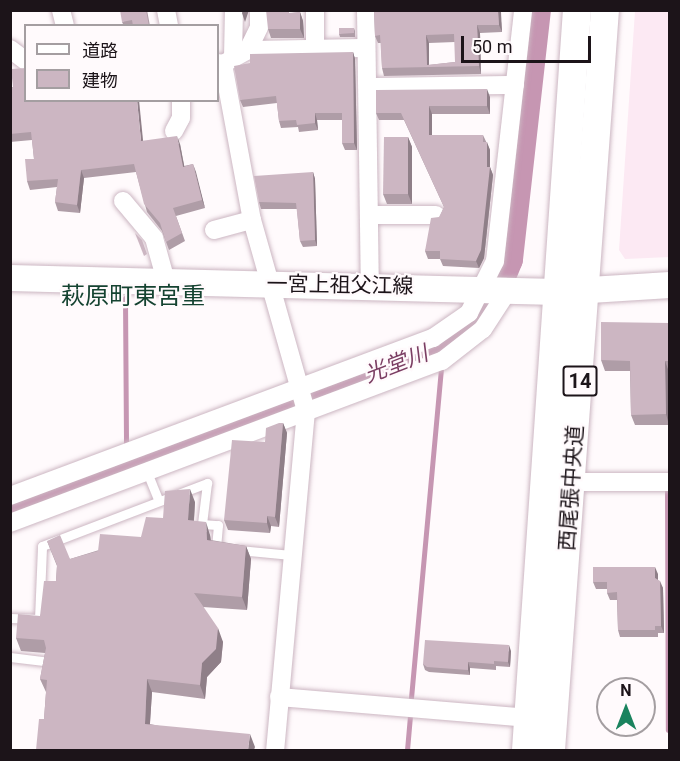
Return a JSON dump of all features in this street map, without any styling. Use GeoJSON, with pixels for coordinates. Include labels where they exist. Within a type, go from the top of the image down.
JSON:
{"type":"FeatureCollection","features":[{"type":"Feature","properties":{"kind":"main road","name":"西尾張中央道"},"geometry":{"type":"LineString","coordinates":[[526,750],[577,10]]}},
{"type":"Feature","properties":{"kind":"main road","name":"西尾張中央道"},"geometry":{"type":"LineString","coordinates":[[551,750],[587,289],[605,10]]}},
{"type":"Feature","properties":{"kind":"main road","name":"一宮上祖父江線"},"geometry":{"type":"LineString","coordinates":[[10,278],[558,291],[669,285]]}},
{"type":"Feature","properties":{"kind":"street"},"geometry":{"type":"LineString","coordinates":[[234,10],[231,59],[252,220],[268,283],[306,410],[275,750]]}},
{"type":"Feature","properties":{"kind":"street"},"geometry":{"type":"LineString","coordinates":[[231,59],[259,27],[259,10]]}},
{"type":"Feature","properties":{"kind":"street"},"geometry":{"type":"LineString","coordinates":[[315,10],[315,47]]}},
{"type":"Feature","properties":{"kind":"street"},"geometry":{"type":"LineString","coordinates":[[366,10],[370,286]]}},
{"type":"Feature","properties":{"kind":"street"},"geometry":{"type":"LineString","coordinates":[[10,523],[306,410],[442,361],[483,329],[495,289],[495,261],[501,228],[523,10]]}},
{"type":"Feature","properties":{"kind":"street"},"geometry":{"type":"LineString","coordinates":[[231,59],[315,47],[365,48]]}},
{"type":"Feature","properties":{"kind":"street"},"geometry":{"type":"LineString","coordinates":[[10,49],[24,60]]}},
{"type":"Feature","properties":{"kind":"street"},"geometry":{"type":"LineString","coordinates":[[368,87],[515,85]]}},
{"type":"Feature","properties":{"kind":"street"},"geometry":{"type":"LineString","coordinates":[[174,131],[181,118],[181,102]]}},
{"type":"Feature","properties":{"kind":"street"},"geometry":{"type":"LineString","coordinates":[[123,201],[154,238],[166,281]]}},
{"type":"Feature","properties":{"kind":"street"},"geometry":{"type":"LineString","coordinates":[[370,215],[436,215]]}},
{"type":"Feature","properties":{"kind":"street"},"geometry":{"type":"LineString","coordinates":[[214,230],[252,220]]}},
{"type":"Feature","properties":{"kind":"street"},"geometry":{"type":"LineString","coordinates":[[10,496],[433,338],[469,313],[495,289]]}},
{"type":"Feature","properties":{"kind":"street"},"geometry":{"type":"LineString","coordinates":[[572,482],[669,482]]}},
{"type":"Feature","properties":{"kind":"street"},"geometry":{"type":"LineString","coordinates":[[279,697],[529,718]]}},
{"type":"Feature","properties":{"kind":"lane"},"geometry":{"type":"LineString","coordinates":[[147,472],[159,501]]}},
{"type":"Feature","properties":{"kind":"lane"},"geometry":{"type":"LineString","coordinates":[[10,618],[39,620],[42,546],[207,483],[202,524],[218,525],[216,548],[292,555]]}},
{"type":"Feature","properties":{"kind":"lane"},"geometry":{"type":"LineString","coordinates":[[10,657],[44,661]]}},
{"type":"Feature","properties":{"kind":"shaded area"},"geometry":{"type":"Polygon","coordinates":[[[635,11],[669,11],[670,257],[625,259],[619,250],[635,11]]]}},
{"type":"Feature","properties":{"kind":"building"},"geometry":{"type":"Polygon","coordinates":[[[120,10],[146,10],[149,24],[133,24],[132,20],[122,22],[120,10]]]}},
{"type":"Feature","properties":{"kind":"building"},"geometry":{"type":"Polygon","coordinates":[[[266,10],[300,12],[300,29],[268,29],[266,10]]]}},
{"type":"Feature","properties":{"kind":"building"},"geometry":{"type":"Polygon","coordinates":[[[374,10],[498,10],[499,25],[477,25],[479,66],[382,68],[380,35],[375,36],[374,10]],[[454,34],[426,35],[427,65],[455,62],[454,34]]]}},
{"type":"Feature","properties":{"kind":"building"},"geometry":{"type":"Polygon","coordinates":[[[339,28],[354,28],[354,33],[339,34],[339,28]]]}},
{"type":"Feature","properties":{"kind":"building"},"geometry":{"type":"Polygon","coordinates":[[[353,52],[354,143],[342,143],[342,113],[315,113],[315,123],[297,125],[296,120],[279,121],[276,96],[240,100],[234,66],[250,63],[250,54],[353,52]]]}},
{"type":"Feature","properties":{"kind":"building"},"geometry":{"type":"Polygon","coordinates":[[[24,68],[24,102],[137,102],[141,141],[177,136],[183,167],[193,164],[202,200],[173,208],[182,233],[166,242],[160,223],[144,204],[134,164],[81,170],[77,205],[55,202],[58,179],[27,181],[25,159],[34,159],[31,132],[10,134],[10,88],[13,87],[11,69],[24,68]]]}},
{"type":"Feature","properties":{"kind":"building"},"geometry":{"type":"Polygon","coordinates":[[[487,89],[487,106],[429,106],[429,135],[483,135],[483,142],[487,142],[487,167],[490,167],[481,250],[476,261],[440,259],[440,251],[425,251],[431,218],[439,217],[444,207],[401,113],[376,113],[376,90],[487,89]]]}},
{"type":"Feature","properties":{"kind":"building"},"geometry":{"type":"Polygon","coordinates":[[[384,137],[408,137],[408,194],[383,194],[384,137]]]}},
{"type":"Feature","properties":{"kind":"building"},"geometry":{"type":"Polygon","coordinates":[[[313,172],[315,240],[300,241],[296,203],[259,202],[254,176],[313,172]]]}},
{"type":"Feature","properties":{"kind":"building"},"geometry":{"type":"Polygon","coordinates":[[[135,233],[142,240],[147,254],[144,256],[135,233]]]}},
{"type":"Feature","properties":{"kind":"building"},"geometry":{"type":"Polygon","coordinates":[[[601,322],[669,323],[669,361],[665,361],[666,414],[631,415],[630,361],[601,360],[601,322]]]}},
{"type":"Feature","properties":{"kind":"building"},"geometry":{"type":"Polygon","coordinates":[[[283,423],[275,517],[267,516],[267,523],[224,520],[232,440],[265,442],[266,428],[283,423]]]}},
{"type":"Feature","properties":{"kind":"building"},"geometry":{"type":"Polygon","coordinates":[[[190,489],[188,520],[206,522],[207,540],[246,546],[242,597],[194,593],[218,628],[216,649],[202,663],[200,685],[147,679],[145,724],[250,734],[248,750],[36,750],[39,719],[44,719],[47,680],[40,679],[46,648],[44,640],[16,638],[18,614],[40,616],[44,581],[56,581],[57,565],[47,541],[60,535],[70,559],[98,551],[100,534],[141,537],[146,517],[163,518],[165,491],[190,489]]]}},
{"type":"Feature","properties":{"kind":"building"},"geometry":{"type":"Polygon","coordinates":[[[593,567],[655,567],[655,578],[660,581],[661,626],[655,626],[655,630],[618,630],[617,592],[607,593],[607,582],[593,582],[593,567]]]}},
{"type":"Feature","properties":{"kind":"building"},"geometry":{"type":"Polygon","coordinates":[[[425,640],[509,645],[508,662],[494,661],[494,664],[468,662],[468,670],[427,667],[423,664],[425,640]]]}},
{"type":"Feature","properties":{"kind":"waterway","name":"光堂川"},"geometry":{"type":"LineString","coordinates":[[10,509],[436,349],[467,331],[492,296],[507,259],[535,10]]}},
{"type":"Feature","properties":{"kind":"waterway"},"geometry":{"type":"LineString","coordinates":[[125,298],[126,446]]}},
{"type":"Feature","properties":{"kind":"waterway"},"geometry":{"type":"LineString","coordinates":[[411,698],[441,366]]}},
{"type":"Feature","properties":{"kind":"waterway"},"geometry":{"type":"LineString","coordinates":[[667,488],[668,730]]}},
{"type":"Feature","properties":{"kind":"waterway"},"geometry":{"type":"LineString","coordinates":[[407,750],[410,715]]}},
{"type":"Feature","properties":{"kind":"district","name":"萩原町東宮重"},"geometry":{"type":"Point","coordinates":[133,297]}}]}
